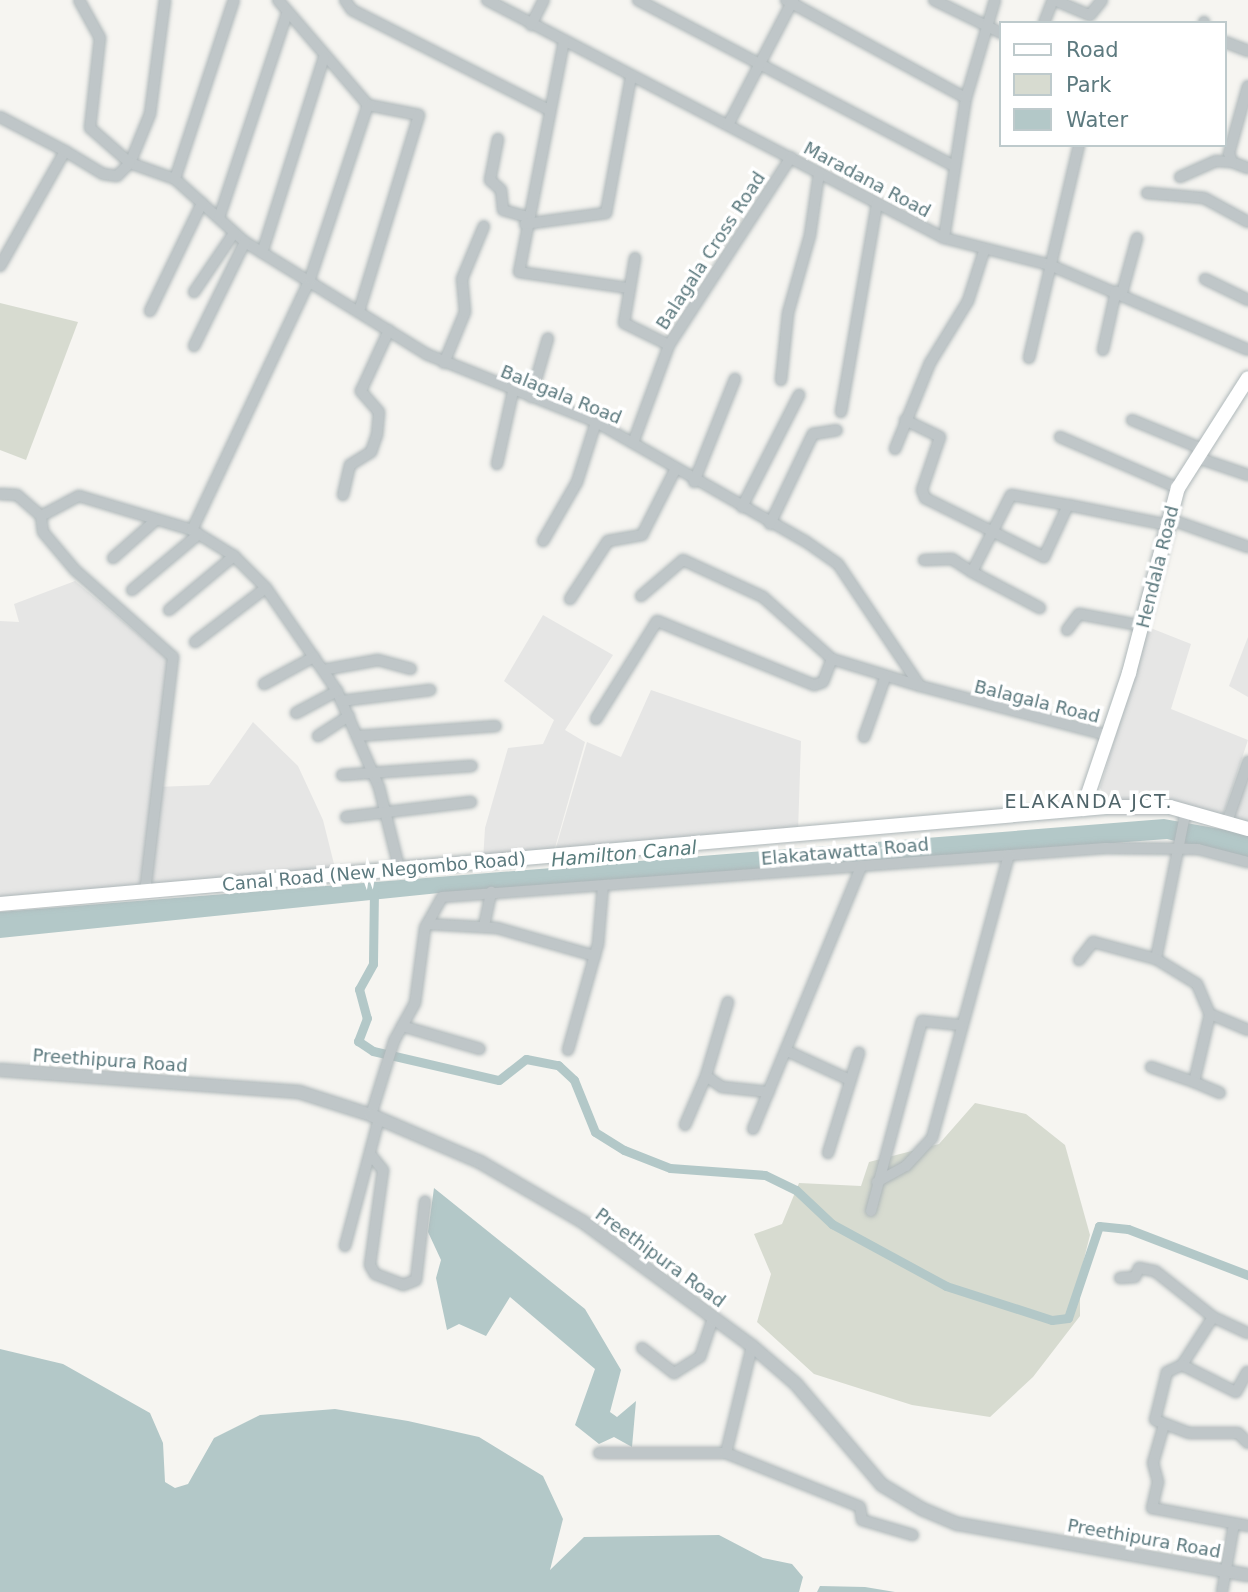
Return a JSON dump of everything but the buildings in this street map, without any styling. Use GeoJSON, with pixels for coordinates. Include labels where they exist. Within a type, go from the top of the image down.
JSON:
{"type":"FeatureCollection","features":[{"type":"Feature","properties":{"kind":"main road","name":"Hendala Road"},"geometry":{"type":"LineString","coordinates":[[1083,809],[1143,626],[1178,488],[1198,452],[1248,378]]}},
{"type":"Feature","properties":{"kind":"main road"},"geometry":{"type":"LineString","coordinates":[[1095,770],[1096,792],[1106,807]]}},
{"type":"Feature","properties":{"kind":"main road","name":"Canal Road (New Negombo Road)"},"geometry":{"type":"LineString","coordinates":[[0,904],[1106,807],[1186,814],[1248,829]]}},
{"type":"Feature","properties":{"kind":"street"},"geometry":{"type":"LineString","coordinates":[[79,0],[100,38],[90,128],[130,163]]}},
{"type":"Feature","properties":{"kind":"street"},"geometry":{"type":"LineString","coordinates":[[0,117],[103,174],[117,176],[130,163],[150,114],[165,0]]}},
{"type":"Feature","properties":{"kind":"street"},"geometry":{"type":"LineString","coordinates":[[175,180],[234,0]]}},
{"type":"Feature","properties":{"kind":"street"},"geometry":{"type":"LineString","coordinates":[[278,0],[324,58],[368,105],[415,112],[421,121],[360,308]]}},
{"type":"Feature","properties":{"kind":"street"},"geometry":{"type":"LineString","coordinates":[[345,0],[352,10],[549,110]]}},
{"type":"Feature","properties":{"kind":"street","name":"Maradana Road"},"geometry":{"type":"LineString","coordinates":[[487,0],[631,78],[791,157],[944,238],[984,251],[1050,265],[1248,349]]}},
{"type":"Feature","properties":{"kind":"street"},"geometry":{"type":"LineString","coordinates":[[531,25],[544,0]]}},
{"type":"Feature","properties":{"kind":"street"},"geometry":{"type":"LineString","coordinates":[[638,0],[954,166]]}},
{"type":"Feature","properties":{"kind":"street"},"geometry":{"type":"LineString","coordinates":[[934,0],[1000,32]]}},
{"type":"Feature","properties":{"kind":"street"},"geometry":{"type":"LineString","coordinates":[[944,238],[966,98],[995,0]]}},
{"type":"Feature","properties":{"kind":"street"},"geometry":{"type":"LineString","coordinates":[[1045,21],[1053,0],[1090,15],[1102,0]]}},
{"type":"Feature","properties":{"kind":"street"},"geometry":{"type":"LineString","coordinates":[[728,125],[790,1],[966,98]]}},
{"type":"Feature","properties":{"kind":"street"},"geometry":{"type":"LineString","coordinates":[[219,218],[287,14]]}},
{"type":"Feature","properties":{"kind":"street"},"geometry":{"type":"LineString","coordinates":[[564,41],[526,220],[519,272],[627,288]]}},
{"type":"Feature","properties":{"kind":"street"},"geometry":{"type":"LineString","coordinates":[[1227,43],[1248,51]]}},
{"type":"Feature","properties":{"kind":"street"},"geometry":{"type":"LineString","coordinates":[[262,253],[324,58]]}},
{"type":"Feature","properties":{"kind":"street"},"geometry":{"type":"LineString","coordinates":[[498,139],[490,180],[501,190],[500,207],[526,220],[606,213],[631,78]]}},
{"type":"Feature","properties":{"kind":"street"},"geometry":{"type":"LineString","coordinates":[[1232,162],[1229,143],[1248,86]]}},
{"type":"Feature","properties":{"kind":"street"},"geometry":{"type":"LineString","coordinates":[[132,590],[196,532],[310,279],[368,105]]}},
{"type":"Feature","properties":{"kind":"street"},"geometry":{"type":"LineString","coordinates":[[1030,358],[1079,147]]}},
{"type":"Feature","properties":{"kind":"street"},"geometry":{"type":"LineString","coordinates":[[0,266],[65,151]]}},
{"type":"Feature","properties":{"kind":"street","name":"Balagala Cross Road"},"geometry":{"type":"LineString","coordinates":[[633,443],[669,345],[791,157]]}},
{"type":"Feature","properties":{"kind":"street"},"geometry":{"type":"LineString","coordinates":[[1180,177],[1216,160],[1248,168]]}},
{"type":"Feature","properties":{"kind":"street","name":"Balagala Road"},"geometry":{"type":"LineString","coordinates":[[130,163],[175,180],[245,242],[360,308],[389,330],[444,363],[596,422],[694,482],[838,564],[920,686],[1107,735]]}},
{"type":"Feature","properties":{"kind":"street"},"geometry":{"type":"LineString","coordinates":[[781,380],[788,313],[810,235],[819,173]]}},
{"type":"Feature","properties":{"kind":"street"},"geometry":{"type":"LineString","coordinates":[[1147,193],[1204,198],[1248,222]]}},
{"type":"Feature","properties":{"kind":"street"},"geometry":{"type":"LineString","coordinates":[[150,311],[202,203]]}},
{"type":"Feature","properties":{"kind":"street"},"geometry":{"type":"LineString","coordinates":[[841,412],[877,203]]}},
{"type":"Feature","properties":{"kind":"street"},"geometry":{"type":"LineString","coordinates":[[444,363],[466,312],[462,279],[484,226]]}},
{"type":"Feature","properties":{"kind":"street"},"geometry":{"type":"LineString","coordinates":[[194,292],[234,233]]}},
{"type":"Feature","properties":{"kind":"street"},"geometry":{"type":"LineString","coordinates":[[1103,350],[1137,238]]}},
{"type":"Feature","properties":{"kind":"street"},"geometry":{"type":"LineString","coordinates":[[194,346],[245,242]]}},
{"type":"Feature","properties":{"kind":"street"},"geometry":{"type":"LineString","coordinates":[[895,449],[930,363],[968,301],[984,251]]}},
{"type":"Feature","properties":{"kind":"street"},"geometry":{"type":"LineString","coordinates":[[635,258],[627,288],[624,323],[669,345]]}},
{"type":"Feature","properties":{"kind":"street"},"geometry":{"type":"LineString","coordinates":[[1205,279],[1248,300]]}},
{"type":"Feature","properties":{"kind":"street"},"geometry":{"type":"LineString","coordinates":[[342,495],[350,465],[371,453],[377,435],[379,412],[361,391],[389,330]]}},
{"type":"Feature","properties":{"kind":"street"},"geometry":{"type":"LineString","coordinates":[[531,397],[548,338]]}},
{"type":"Feature","properties":{"kind":"street"},"geometry":{"type":"LineString","coordinates":[[694,482],[735,379]]}},
{"type":"Feature","properties":{"kind":"street"},"geometry":{"type":"LineString","coordinates":[[497,464],[513,391]]}},
{"type":"Feature","properties":{"kind":"street"},"geometry":{"type":"LineString","coordinates":[[742,507],[799,395]]}},
{"type":"Feature","properties":{"kind":"street"},"geometry":{"type":"LineString","coordinates":[[905,420],[940,437],[922,495],[1046,558],[1068,505]]}},
{"type":"Feature","properties":{"kind":"street"},"geometry":{"type":"LineString","coordinates":[[1132,421],[1248,475]]}},
{"type":"Feature","properties":{"kind":"street"},"geometry":{"type":"LineString","coordinates":[[542,541],[577,482],[596,422]]}},
{"type":"Feature","properties":{"kind":"street"},"geometry":{"type":"LineString","coordinates":[[771,524],[813,434],[837,430]]}},
{"type":"Feature","properties":{"kind":"street"},"geometry":{"type":"LineString","coordinates":[[1060,437],[1178,488]]}},
{"type":"Feature","properties":{"kind":"street"},"geometry":{"type":"LineString","coordinates":[[570,599],[608,541],[642,535],[675,470]]}},
{"type":"Feature","properties":{"kind":"street"},"geometry":{"type":"LineString","coordinates":[[0,494],[17,495],[41,516],[43,532],[75,569],[173,657],[145,892]]}},
{"type":"Feature","properties":{"kind":"street"},"geometry":{"type":"LineString","coordinates":[[972,572],[1012,495],[1169,522],[1248,547]]}},
{"type":"Feature","properties":{"kind":"street"},"geometry":{"type":"LineString","coordinates":[[41,516],[79,496],[196,532],[234,556],[266,588],[339,696],[358,736],[386,810],[400,871]]}},
{"type":"Feature","properties":{"kind":"street"},"geometry":{"type":"LineString","coordinates":[[113,558],[156,520]]}},
{"type":"Feature","properties":{"kind":"street"},"geometry":{"type":"LineString","coordinates":[[169,610],[234,556]]}},
{"type":"Feature","properties":{"kind":"street"},"geometry":{"type":"LineString","coordinates":[[924,560],[952,559],[1040,608]]}},
{"type":"Feature","properties":{"kind":"street"},"geometry":{"type":"LineString","coordinates":[[641,596],[683,560],[764,597],[832,659],[886,678],[920,686]]}},
{"type":"Feature","properties":{"kind":"street"},"geometry":{"type":"LineString","coordinates":[[195,642],[266,588]]}},
{"type":"Feature","properties":{"kind":"street"},"geometry":{"type":"LineString","coordinates":[[1067,630],[1079,614],[1143,626]]}},
{"type":"Feature","properties":{"kind":"street"},"geometry":{"type":"LineString","coordinates":[[596,719],[657,621],[814,685],[823,682],[832,659]]}},
{"type":"Feature","properties":{"kind":"street"},"geometry":{"type":"LineString","coordinates":[[264,684],[314,657]]}},
{"type":"Feature","properties":{"kind":"street"},"geometry":{"type":"LineString","coordinates":[[323,670],[379,660],[411,669]]}},
{"type":"Feature","properties":{"kind":"street"},"geometry":{"type":"LineString","coordinates":[[864,737],[886,678]]}},
{"type":"Feature","properties":{"kind":"street"},"geometry":{"type":"LineString","coordinates":[[296,713],[339,696],[430,690]]}},
{"type":"Feature","properties":{"kind":"street"},"geometry":{"type":"LineString","coordinates":[[318,736],[349,716]]}},
{"type":"Feature","properties":{"kind":"street"},"geometry":{"type":"LineString","coordinates":[[358,736],[496,726]]}},
{"type":"Feature","properties":{"kind":"street"},"geometry":{"type":"LineString","coordinates":[[1227,822],[1248,762]]}},
{"type":"Feature","properties":{"kind":"street"},"geometry":{"type":"LineString","coordinates":[[342,775],[472,766]]}},
{"type":"Feature","properties":{"kind":"street"},"geometry":{"type":"LineString","coordinates":[[346,817],[386,810],[471,802]]}},
{"type":"Feature","properties":{"kind":"street"},"geometry":{"type":"LineString","coordinates":[[1156,959],[1186,814]]}},
{"type":"Feature","properties":{"kind":"street","name":"Elakatawatta Road"},"geometry":{"type":"LineString","coordinates":[[427,924],[442,897],[491,892],[1180,845],[1248,862]]}},
{"type":"Feature","properties":{"kind":"street"},"geometry":{"type":"LineString","coordinates":[[877,1182],[906,1166],[932,1138],[960,1025],[1009,855]]}},
{"type":"Feature","properties":{"kind":"street"},"geometry":{"type":"LineString","coordinates":[[753,1129],[861,867]]}},
{"type":"Feature","properties":{"kind":"street"},"geometry":{"type":"LineString","coordinates":[[568,1050],[595,956],[603,886]]}},
{"type":"Feature","properties":{"kind":"street"},"geometry":{"type":"LineString","coordinates":[[484,926],[491,892]]}},
{"type":"Feature","properties":{"kind":"street"},"geometry":{"type":"LineString","coordinates":[[345,1246],[370,1154],[375,1116],[394,1041],[421,980],[427,924],[484,926],[595,956]]}},
{"type":"Feature","properties":{"kind":"street"},"geometry":{"type":"LineString","coordinates":[[1079,960],[1093,942],[1156,959],[1197,984],[1210,1014],[1194,1082]]}},
{"type":"Feature","properties":{"kind":"street"},"geometry":{"type":"LineString","coordinates":[[685,1125],[706,1076],[728,1002]]}},
{"type":"Feature","properties":{"kind":"street"},"geometry":{"type":"LineString","coordinates":[[1210,1014],[1248,1030]]}},
{"type":"Feature","properties":{"kind":"street"},"geometry":{"type":"LineString","coordinates":[[871,1211],[922,1021],[960,1025]]}},
{"type":"Feature","properties":{"kind":"street"},"geometry":{"type":"LineString","coordinates":[[402,1026],[481,1049]]}},
{"type":"Feature","properties":{"kind":"street"},"geometry":{"type":"LineString","coordinates":[[787,1051],[850,1080]]}},
{"type":"Feature","properties":{"kind":"street"},"geometry":{"type":"LineString","coordinates":[[828,1153],[859,1053]]}},
{"type":"Feature","properties":{"kind":"street"},"geometry":{"type":"LineString","coordinates":[[1151,1067],[1220,1093]]}},
{"type":"Feature","properties":{"kind":"street","name":"Preethipura Road"},"geometry":{"type":"LineString","coordinates":[[0,1070],[299,1092],[375,1116],[480,1162],[572,1216],[752,1346],[796,1384],[882,1485],[922,1510],[958,1524],[1248,1575]]}},
{"type":"Feature","properties":{"kind":"street"},"geometry":{"type":"LineString","coordinates":[[706,1076],[722,1087],[769,1092]]}},
{"type":"Feature","properties":{"kind":"street"},"geometry":{"type":"LineString","coordinates":[[370,1154],[383,1170],[370,1265],[375,1274],[402,1285],[416,1280],[425,1202]]}},
{"type":"Feature","properties":{"kind":"street"},"geometry":{"type":"LineString","coordinates":[[1120,1278],[1135,1277],[1139,1268],[1155,1271],[1213,1317],[1248,1333]]}},
{"type":"Feature","properties":{"kind":"street"},"geometry":{"type":"LineString","coordinates":[[1213,1317],[1182,1365],[1167,1372],[1154,1405],[1163,1428],[1153,1462],[1158,1482],[1152,1508],[1248,1526]]}},
{"type":"Feature","properties":{"kind":"street"},"geometry":{"type":"LineString","coordinates":[[642,1348],[674,1373],[700,1357],[713,1318]]}},
{"type":"Feature","properties":{"kind":"street"},"geometry":{"type":"LineString","coordinates":[[726,1453],[752,1346]]}},
{"type":"Feature","properties":{"kind":"street"},"geometry":{"type":"LineString","coordinates":[[1182,1365],[1236,1392],[1247,1372]]}},
{"type":"Feature","properties":{"kind":"street"},"geometry":{"type":"LineString","coordinates":[[1163,1428],[1238,1433],[1248,1443]]}},
{"type":"Feature","properties":{"kind":"street"},"geometry":{"type":"LineString","coordinates":[[599,1453],[726,1453],[860,1507],[862,1520],[913,1535]]}},
{"type":"Feature","properties":{"kind":"street"},"geometry":{"type":"LineString","coordinates":[[1222,1592],[1234,1524]]}},
{"type":"Feature","properties":{"kind":"shaded area"},"geometry":{"type":"Polygon","coordinates":[[[75,581],[171,662],[156,787],[209,785],[253,722],[298,766],[323,820],[336,872],[0,900],[0,621],[19,622],[14,604],[75,581]]]}},
{"type":"Feature","properties":{"kind":"shaded area"},"geometry":{"type":"Polygon","coordinates":[[[543,615],[613,655],[565,730],[585,742],[553,855],[483,861],[485,828],[508,748],[543,744],[554,720],[504,681],[543,615]]]}},
{"type":"Feature","properties":{"kind":"shaded area"},"geometry":{"type":"Polygon","coordinates":[[[1148,627],[1191,644],[1171,709],[1248,740],[1223,815],[1109,802],[1100,788],[1148,627]]]}},
{"type":"Feature","properties":{"kind":"shaded area"},"geometry":{"type":"Polygon","coordinates":[[[1248,637],[1248,697],[1229,686],[1248,637]]]}},
{"type":"Feature","properties":{"kind":"shaded area"},"geometry":{"type":"Polygon","coordinates":[[[651,690],[801,741],[798,832],[554,854],[587,742],[621,757],[651,690]]]}},
{"type":"Feature","properties":{"kind":"shaded area"},"geometry":{"type":"Polygon","coordinates":[[[1248,774],[1248,823],[1231,818],[1248,774]]]}},
{"type":"Feature","properties":{"kind":"green space"},"geometry":{"type":"Polygon","coordinates":[[[0,303],[78,322],[26,460],[0,450],[0,303]]]}},
{"type":"Feature","properties":{"kind":"green space"},"geometry":{"type":"Polygon","coordinates":[[[975,1103],[1026,1114],[1065,1145],[1090,1235],[1080,1275],[1080,1316],[1033,1377],[990,1417],[912,1405],[814,1374],[757,1322],[771,1274],[754,1234],[782,1224],[799,1183],[861,1186],[869,1162],[939,1144],[975,1103]]]}},
{"type":"Feature","properties":{"kind":"water"},"geometry":{"type":"Polygon","coordinates":[[[1164,819],[1248,834],[1248,858],[1167,839],[439,893],[0,938],[0,912],[1164,819]]]}},
{"type":"Feature","properties":{"kind":"water"},"geometry":{"type":"Polygon","coordinates":[[[434,1188],[585,1309],[621,1370],[610,1412],[617,1417],[636,1401],[632,1447],[614,1437],[599,1444],[575,1425],[595,1369],[510,1297],[486,1336],[459,1324],[447,1330],[436,1278],[441,1260],[428,1232],[434,1188]]]}},
{"type":"Feature","properties":{"kind":"water"},"geometry":{"type":"Polygon","coordinates":[[[0,1349],[63,1364],[150,1413],[163,1443],[165,1482],[175,1488],[188,1484],[214,1438],[260,1415],[335,1409],[408,1421],[479,1437],[543,1476],[563,1519],[550,1570],[584,1537],[719,1535],[763,1558],[792,1564],[803,1577],[799,1592],[0,1592],[0,1349]]]}},
{"type":"Feature","properties":{"kind":"water"},"geometry":{"type":"Polygon","coordinates":[[[820,1586],[865,1587],[895,1592],[817,1592],[820,1586]]]}},
{"type":"Feature","properties":{"kind":"waterway"},"geometry":{"type":"LineString","coordinates":[[374,890],[373,964],[359,989],[367,1018],[358,1041],[373,1051],[499,1080],[526,1059],[558,1065],[574,1080],[595,1132],[624,1150],[670,1168],[765,1175],[796,1190],[832,1224],[946,1286],[1052,1320],[1068,1318],[1099,1226],[1128,1229],[1248,1275]]}},
{"type":"Feature","properties":{"kind":"district","name":"ELAKANDA JCT."},"geometry":{"type":"Point","coordinates":[1089,802]}},
{"type":"Feature","properties":{"kind":"water label","name":"Hamilton Canal"},"geometry":{"type":"Point","coordinates":[624,854]}}]}
